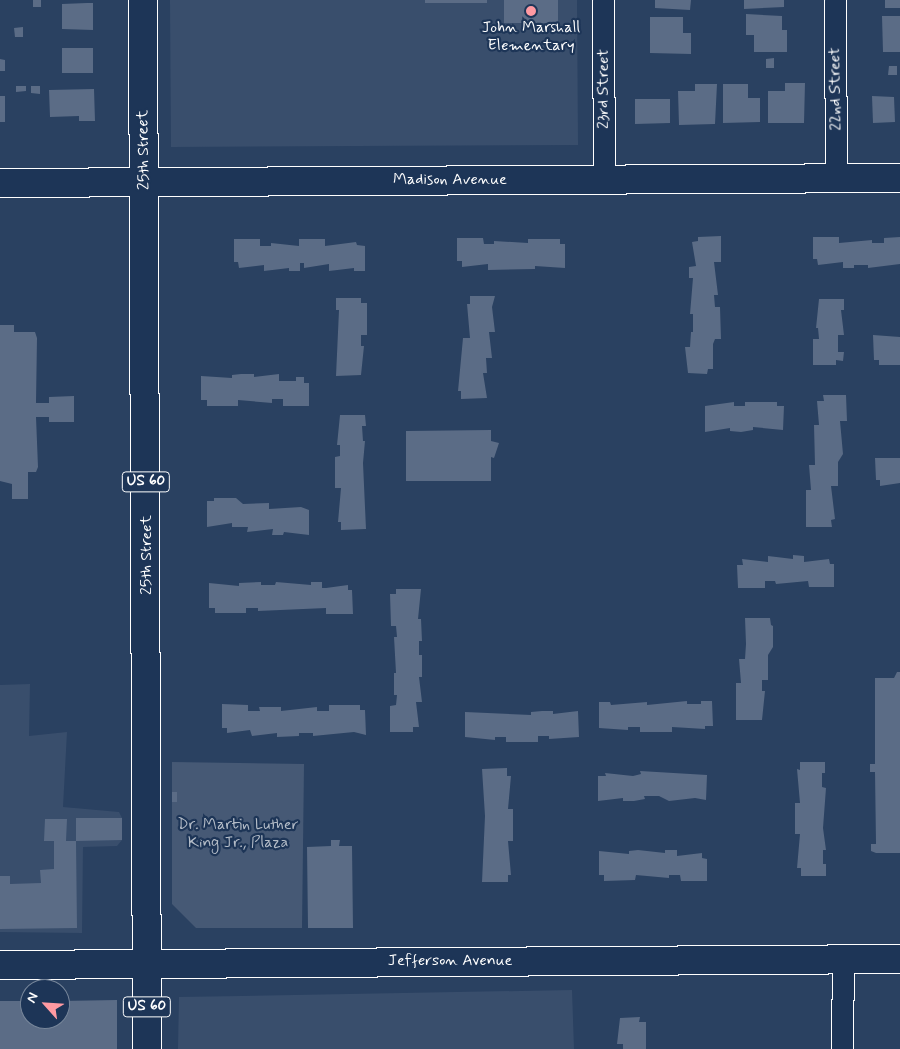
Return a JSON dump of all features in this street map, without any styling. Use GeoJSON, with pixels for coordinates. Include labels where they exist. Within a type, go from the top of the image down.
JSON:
{"type":"FeatureCollection","features":[{"type":"Feature","properties":{"kind":"main road","name":"25th Street"},"geometry":{"type":"LineString","coordinates":[[143,0],[147,1049]]}},
{"type":"Feature","properties":{"kind":"main road","name":"Madison Avenue"},"geometry":{"type":"LineString","coordinates":[[0,183],[900,178]]}},
{"type":"Feature","properties":{"kind":"main road","name":"Jefferson Avenue"},"geometry":{"type":"LineString","coordinates":[[0,965],[900,959]]}},
{"type":"Feature","properties":{"kind":"street","name":"23rd Street"},"geometry":{"type":"LineString","coordinates":[[603,0],[604,179]]}},
{"type":"Feature","properties":{"kind":"street","name":"22nd Street"},"geometry":{"type":"LineString","coordinates":[[835,0],[836,178]]}},
{"type":"Feature","properties":{"kind":"street"},"geometry":{"type":"LineString","coordinates":[[842,1049],[843,960]]}},
{"type":"Feature","properties":{"kind":"shaded area"},"geometry":{"type":"Polygon","coordinates":[[[170,0],[577,0],[578,145],[171,147],[170,0]]]}},
{"type":"Feature","properties":{"kind":"shaded area"},"geometry":{"type":"Polygon","coordinates":[[[30,684],[29,736],[67,732],[63,807],[119,812],[122,818],[122,840],[117,846],[83,847],[82,933],[0,932],[0,685],[30,684]]]}},
{"type":"Feature","properties":{"kind":"shaded area"},"geometry":{"type":"Polygon","coordinates":[[[572,990],[574,1049],[178,1049],[179,997],[572,990]]]}},
{"type":"Feature","properties":{"kind":"green space","name":"Dr. Martin Luther King Jr., Plaza"},"geometry":{"type":"Polygon","coordinates":[[[172,762],[304,764],[302,928],[196,928],[172,904],[172,762]]]}},
{"type":"Feature","properties":{"kind":"building"},"geometry":{"type":"Polygon","coordinates":[[[33,0],[41,0],[41,7],[33,7],[33,0]]]}},
{"type":"Feature","properties":{"kind":"building","name":"John Marshall Elementary"},"geometry":{"type":"Polygon","coordinates":[[[425,0],[487,0],[487,3],[425,3],[425,0]]]}},
{"type":"Feature","properties":{"kind":"building","name":"John Marshall Elementary"},"geometry":{"type":"Polygon","coordinates":[[[504,0],[558,0],[558,23],[504,23],[504,0]]]}},
{"type":"Feature","properties":{"kind":"building"},"geometry":{"type":"Polygon","coordinates":[[[655,0],[691,0],[690,10],[655,8],[655,0]]]}},
{"type":"Feature","properties":{"kind":"building"},"geometry":{"type":"Polygon","coordinates":[[[744,0],[784,0],[784,7],[744,9],[744,0]]]}},
{"type":"Feature","properties":{"kind":"building"},"geometry":{"type":"Polygon","coordinates":[[[885,0],[900,0],[900,8],[885,8],[885,0]]]}},
{"type":"Feature","properties":{"kind":"building"},"geometry":{"type":"Polygon","coordinates":[[[93,3],[93,30],[62,29],[62,4],[93,3]]]}},
{"type":"Feature","properties":{"kind":"building"},"geometry":{"type":"Polygon","coordinates":[[[746,14],[782,16],[782,30],[787,30],[787,52],[754,52],[754,35],[746,35],[746,14]]]}},
{"type":"Feature","properties":{"kind":"building"},"geometry":{"type":"Polygon","coordinates":[[[882,16],[900,16],[900,52],[883,52],[882,16]]]}},
{"type":"Feature","properties":{"kind":"building"},"geometry":{"type":"Polygon","coordinates":[[[650,17],[683,17],[683,33],[691,33],[691,54],[650,53],[650,17]]]}},
{"type":"Feature","properties":{"kind":"building"},"geometry":{"type":"Polygon","coordinates":[[[23,27],[23,37],[15,37],[14,28],[23,27]]]}},
{"type":"Feature","properties":{"kind":"building"},"geometry":{"type":"Polygon","coordinates":[[[62,48],[93,48],[93,73],[62,73],[62,48]]]}},
{"type":"Feature","properties":{"kind":"building"},"geometry":{"type":"Polygon","coordinates":[[[774,58],[774,68],[766,68],[766,59],[774,58]]]}},
{"type":"Feature","properties":{"kind":"building"},"geometry":{"type":"Polygon","coordinates":[[[0,59],[5,60],[5,71],[0,71],[0,59]]]}},
{"type":"Feature","properties":{"kind":"building"},"geometry":{"type":"Polygon","coordinates":[[[889,66],[897,66],[897,75],[888,75],[889,66]]]}},
{"type":"Feature","properties":{"kind":"building"},"geometry":{"type":"Polygon","coordinates":[[[785,83],[805,83],[804,123],[768,123],[768,91],[785,91],[785,83]]]}},
{"type":"Feature","properties":{"kind":"building"},"geometry":{"type":"Polygon","coordinates":[[[695,84],[717,84],[715,124],[679,125],[678,91],[695,91],[695,84]]]}},
{"type":"Feature","properties":{"kind":"building"},"geometry":{"type":"Polygon","coordinates":[[[723,84],[748,84],[748,98],[760,98],[760,122],[723,123],[723,84]]]}},
{"type":"Feature","properties":{"kind":"building"},"geometry":{"type":"Polygon","coordinates":[[[16,86],[26,86],[26,91],[16,92],[16,86]]]}},
{"type":"Feature","properties":{"kind":"building"},"geometry":{"type":"Polygon","coordinates":[[[31,86],[40,86],[40,94],[31,93],[31,86]]]}},
{"type":"Feature","properties":{"kind":"building"},"geometry":{"type":"Polygon","coordinates":[[[94,89],[95,121],[79,121],[79,116],[50,117],[49,90],[94,89]]]}},
{"type":"Feature","properties":{"kind":"building"},"geometry":{"type":"Polygon","coordinates":[[[0,96],[5,96],[5,122],[0,122],[0,96]]]}},
{"type":"Feature","properties":{"kind":"building"},"geometry":{"type":"Polygon","coordinates":[[[872,96],[894,97],[895,122],[873,123],[872,96]]]}},
{"type":"Feature","properties":{"kind":"building"},"geometry":{"type":"Polygon","coordinates":[[[635,99],[670,99],[670,123],[635,124],[635,99]]]}},
{"type":"Feature","properties":{"kind":"building"},"geometry":{"type":"Polygon","coordinates":[[[721,236],[721,262],[714,262],[718,295],[714,295],[715,307],[720,307],[721,339],[715,339],[713,344],[713,369],[708,369],[707,374],[688,373],[685,347],[690,347],[691,332],[693,332],[693,314],[690,314],[693,278],[689,278],[689,267],[696,266],[692,242],[698,241],[698,237],[721,236]]]}},
{"type":"Feature","properties":{"kind":"building"},"geometry":{"type":"Polygon","coordinates":[[[813,237],[839,237],[839,243],[872,240],[872,243],[884,243],[884,238],[900,237],[900,264],[868,268],[868,265],[854,265],[854,268],[843,268],[843,262],[818,265],[817,259],[813,259],[813,237]]]}},
{"type":"Feature","properties":{"kind":"building"},"geometry":{"type":"Polygon","coordinates":[[[457,238],[483,238],[484,244],[494,244],[494,241],[528,243],[528,239],[560,239],[560,244],[565,244],[565,268],[535,266],[535,269],[488,270],[488,264],[462,267],[462,261],[457,261],[457,238]]]}},
{"type":"Feature","properties":{"kind":"building"},"geometry":{"type":"Polygon","coordinates":[[[234,239],[260,239],[260,246],[271,246],[271,243],[299,246],[299,239],[325,239],[325,246],[356,242],[357,245],[365,246],[365,271],[354,271],[354,268],[329,271],[329,264],[304,268],[304,263],[300,263],[300,271],[289,271],[289,268],[264,271],[264,265],[239,268],[238,262],[234,262],[234,239]]]}},
{"type":"Feature","properties":{"kind":"building"},"geometry":{"type":"Polygon","coordinates":[[[470,296],[495,296],[492,307],[495,332],[489,332],[492,358],[486,358],[487,373],[483,373],[487,398],[461,399],[461,391],[458,391],[463,338],[470,338],[467,304],[470,304],[470,296]]]}},
{"type":"Feature","properties":{"kind":"building"},"geometry":{"type":"Polygon","coordinates":[[[336,298],[361,298],[361,303],[367,303],[367,335],[361,335],[361,346],[364,346],[361,375],[336,376],[339,310],[336,310],[336,298]]]}},
{"type":"Feature","properties":{"kind":"building"},"geometry":{"type":"Polygon","coordinates":[[[819,299],[844,299],[844,310],[841,310],[844,335],[838,335],[838,352],[844,352],[843,361],[836,360],[836,365],[813,365],[813,339],[819,339],[818,328],[816,328],[819,299]]]}},
{"type":"Feature","properties":{"kind":"building"},"geometry":{"type":"Polygon","coordinates":[[[0,325],[14,325],[14,332],[35,332],[37,338],[36,403],[49,403],[49,397],[74,396],[74,422],[49,422],[49,417],[36,417],[38,467],[36,472],[28,472],[28,499],[12,499],[12,484],[0,481],[0,325]]]}},
{"type":"Feature","properties":{"kind":"building"},"geometry":{"type":"Polygon","coordinates":[[[873,335],[900,337],[900,365],[879,365],[879,360],[874,360],[873,335]]]}},
{"type":"Feature","properties":{"kind":"building"},"geometry":{"type":"Polygon","coordinates":[[[254,374],[254,377],[279,374],[279,381],[296,381],[296,377],[304,377],[304,383],[309,383],[309,406],[283,406],[283,399],[272,399],[272,403],[238,400],[238,406],[207,406],[207,400],[201,400],[201,376],[232,378],[232,375],[254,374]]]}},
{"type":"Feature","properties":{"kind":"building"},"geometry":{"type":"Polygon","coordinates":[[[823,395],[846,395],[847,421],[840,421],[843,454],[838,462],[838,486],[831,486],[835,519],[831,520],[832,527],[806,527],[806,490],[811,490],[809,465],[815,465],[814,425],[819,425],[817,401],[824,401],[823,395]]]}},
{"type":"Feature","properties":{"kind":"building"},"geometry":{"type":"Polygon","coordinates":[[[734,402],[734,406],[745,406],[745,402],[777,402],[777,406],[784,406],[783,430],[753,427],[753,430],[741,432],[730,431],[730,428],[705,432],[705,406],[734,402]]]}},
{"type":"Feature","properties":{"kind":"building"},"geometry":{"type":"Polygon","coordinates":[[[340,415],[365,415],[366,426],[362,426],[363,441],[365,441],[363,463],[366,529],[341,530],[341,522],[338,522],[341,488],[335,488],[335,457],[340,456],[340,445],[337,445],[340,415]]]}},
{"type":"Feature","properties":{"kind":"building"},"geometry":{"type":"Polygon","coordinates":[[[491,430],[491,441],[499,443],[494,458],[491,457],[491,481],[406,481],[406,431],[491,430]]]}},
{"type":"Feature","properties":{"kind":"building"},"geometry":{"type":"Polygon","coordinates":[[[875,458],[900,458],[900,483],[880,486],[880,480],[876,480],[875,458]]]}},
{"type":"Feature","properties":{"kind":"building"},"geometry":{"type":"Polygon","coordinates":[[[214,498],[236,498],[243,504],[269,503],[269,509],[301,507],[309,510],[309,535],[284,532],[283,535],[272,535],[273,529],[247,532],[248,527],[232,527],[232,523],[207,527],[207,501],[214,501],[214,498]]]}},
{"type":"Feature","properties":{"kind":"building"},"geometry":{"type":"Polygon","coordinates":[[[793,555],[804,556],[804,562],[829,559],[830,564],[834,564],[834,587],[809,587],[808,581],[776,584],[775,581],[765,581],[765,588],[738,588],[737,565],[743,565],[742,559],[768,562],[768,556],[793,559],[793,555]]]}},
{"type":"Feature","properties":{"kind":"building"},"geometry":{"type":"Polygon","coordinates":[[[261,582],[261,585],[275,585],[276,582],[311,585],[311,582],[322,582],[322,588],[348,585],[348,590],[352,590],[353,614],[326,614],[326,608],[258,611],[258,608],[246,608],[246,613],[215,613],[215,608],[209,608],[209,583],[239,586],[239,583],[261,582]]]}},
{"type":"Feature","properties":{"kind":"building"},"geometry":{"type":"Polygon","coordinates":[[[396,589],[421,589],[418,619],[421,619],[422,641],[419,641],[419,655],[422,655],[422,677],[419,677],[422,702],[416,702],[419,727],[413,727],[413,732],[390,732],[390,706],[396,705],[397,695],[394,695],[394,673],[396,673],[394,637],[397,637],[396,626],[391,626],[390,594],[396,594],[396,589]]]}},
{"type":"Feature","properties":{"kind":"building"},"geometry":{"type":"Polygon","coordinates":[[[745,618],[770,618],[771,625],[773,626],[773,647],[768,655],[768,680],[762,680],[762,691],[765,691],[762,720],[736,720],[736,683],[741,683],[739,659],[745,659],[745,618]]]}},
{"type":"Feature","properties":{"kind":"building"},"geometry":{"type":"Polygon","coordinates":[[[897,672],[900,672],[900,853],[876,853],[871,851],[871,844],[876,844],[875,772],[870,772],[870,764],[875,764],[875,678],[894,678],[897,672]]]}},
{"type":"Feature","properties":{"kind":"building"},"geometry":{"type":"Polygon","coordinates":[[[687,701],[687,704],[701,704],[701,701],[712,701],[713,726],[705,726],[705,729],[672,727],[672,732],[640,732],[640,727],[628,727],[628,730],[599,728],[599,702],[610,702],[611,705],[647,702],[647,705],[687,701]]]}},
{"type":"Feature","properties":{"kind":"building"},"geometry":{"type":"Polygon","coordinates":[[[222,704],[248,705],[248,711],[260,711],[259,707],[281,707],[281,711],[317,707],[317,711],[329,711],[329,705],[360,705],[360,710],[365,710],[366,735],[354,732],[313,736],[313,733],[299,733],[299,736],[277,737],[277,733],[252,736],[250,730],[227,733],[227,728],[222,728],[222,704]]]}},
{"type":"Feature","properties":{"kind":"building"},"geometry":{"type":"Polygon","coordinates":[[[553,711],[553,714],[578,711],[579,737],[549,739],[549,736],[538,736],[538,742],[506,742],[506,737],[495,737],[495,740],[465,737],[465,712],[531,715],[531,712],[553,711]]]}},
{"type":"Feature","properties":{"kind":"building"},"geometry":{"type":"Polygon","coordinates":[[[800,762],[825,762],[825,773],[822,773],[822,787],[826,788],[823,828],[826,850],[823,850],[823,864],[826,864],[826,876],[801,876],[801,868],[797,868],[800,834],[795,834],[795,803],[800,803],[797,769],[800,770],[800,762]]]}},
{"type":"Feature","properties":{"kind":"building"},"geometry":{"type":"Polygon","coordinates":[[[507,768],[507,776],[511,776],[508,809],[513,809],[513,841],[508,841],[511,875],[508,875],[508,882],[482,882],[485,816],[482,769],[507,768]]]}},
{"type":"Feature","properties":{"kind":"building"},"geometry":{"type":"Polygon","coordinates":[[[640,771],[707,775],[706,800],[695,798],[669,801],[659,796],[644,796],[645,799],[634,801],[623,801],[623,798],[598,801],[598,776],[606,776],[605,773],[633,776],[641,774],[640,771]]]}},
{"type":"Feature","properties":{"kind":"building"},"geometry":{"type":"Polygon","coordinates":[[[172,792],[177,792],[177,802],[172,802],[172,792]]]}},
{"type":"Feature","properties":{"kind":"building"},"geometry":{"type":"Polygon","coordinates":[[[76,818],[122,818],[122,840],[76,841],[76,818]]]}},
{"type":"Feature","properties":{"kind":"building"},"geometry":{"type":"Polygon","coordinates":[[[45,819],[67,819],[66,841],[76,841],[77,928],[0,929],[0,876],[10,876],[10,884],[41,883],[40,870],[54,869],[54,841],[44,841],[45,819]]]}},
{"type":"Feature","properties":{"kind":"building"},"geometry":{"type":"Polygon","coordinates":[[[331,840],[340,840],[339,846],[352,846],[353,928],[308,928],[307,847],[331,846],[331,840]]]}},
{"type":"Feature","properties":{"kind":"building"},"geometry":{"type":"Polygon","coordinates":[[[665,850],[677,850],[677,856],[702,853],[702,858],[707,859],[707,881],[681,881],[680,875],[669,875],[669,878],[636,875],[635,880],[604,881],[604,875],[599,875],[599,851],[629,854],[629,851],[665,853],[665,850]]]}},
{"type":"Feature","properties":{"kind":"building"},"geometry":{"type":"Polygon","coordinates":[[[117,1000],[117,1049],[0,1049],[0,1001],[20,1001],[20,1029],[70,1029],[70,1001],[117,1000]]]}},
{"type":"Feature","properties":{"kind":"building"},"geometry":{"type":"Polygon","coordinates":[[[640,1017],[639,1022],[646,1022],[646,1049],[623,1049],[623,1044],[617,1044],[620,1018],[640,1017]]]}},
{"type":"Feature","properties":{"kind":"place","name":"John Marshall Elementary"},"geometry":{"type":"Point","coordinates":[531,11]}}]}
